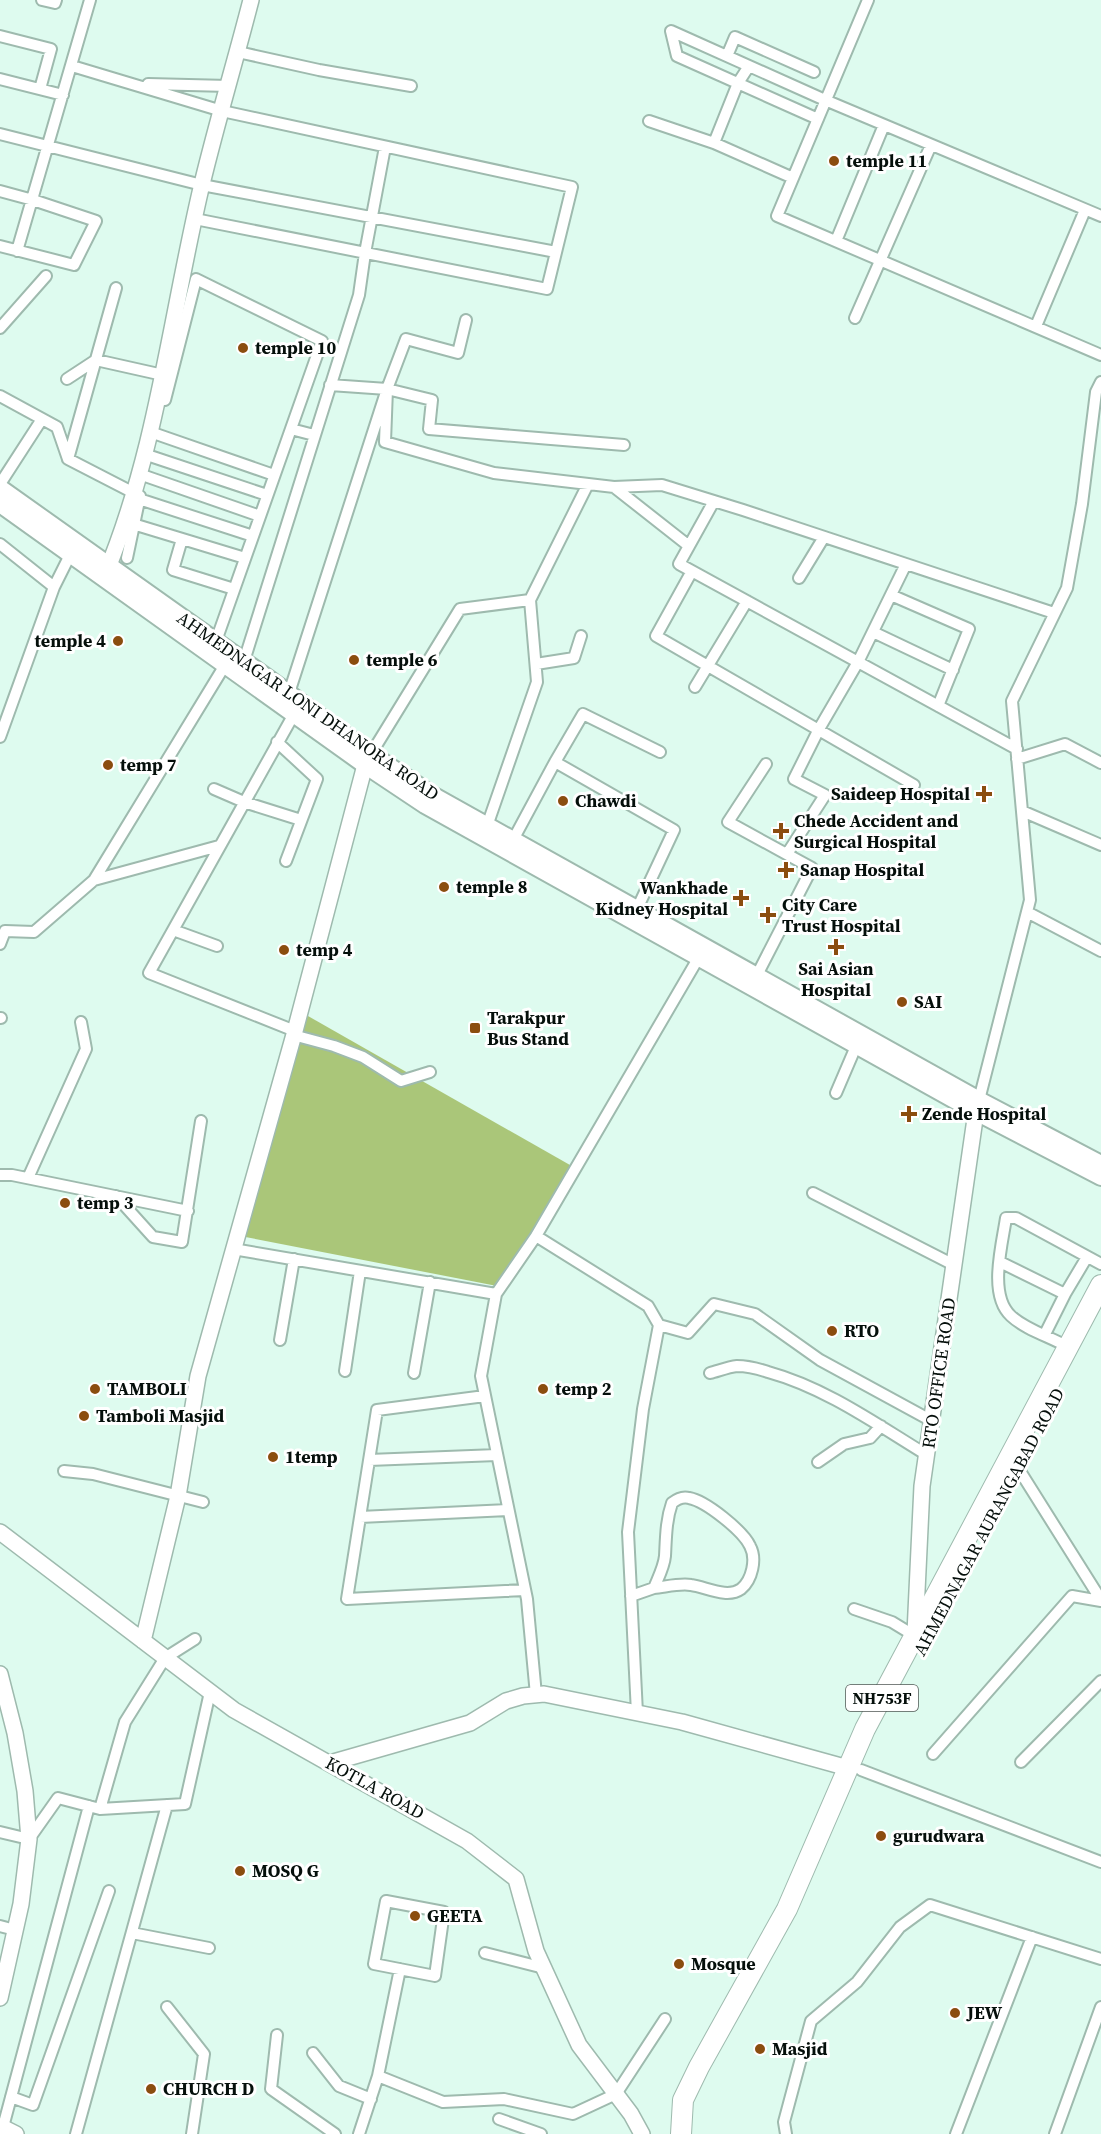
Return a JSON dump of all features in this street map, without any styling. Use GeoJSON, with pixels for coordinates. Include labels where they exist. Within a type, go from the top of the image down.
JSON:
{"type":"FeatureCollection","features":[{"type":"Feature","properties":{"kind":"highway","name":"NH753F"},"geometry":{"type":"LineString","coordinates":[[682,2126],[683,2100],[787,1909],[854,1769],[865,1729],[1101,1285]]}},
{"type":"Feature","properties":{"kind":"highway","name":"AHMEDNAGAR AURANGABAD ROAD"},"geometry":{"type":"LineString","coordinates":[[854,1769],[882,1724],[1101,1311]]}},
{"type":"Feature","properties":{"kind":"main road","name":"AHMEDNAGAR LONI DHANORA ROAD"},"geometry":{"type":"LineString","coordinates":[[0,486],[106,573],[225,665],[294,714],[368,760],[757,975],[1101,1177]]}},
{"type":"Feature","properties":{"kind":"main road","name":"AHMEDNAGAR LONI DHANORA ROAD"},"geometry":{"type":"LineString","coordinates":[[0,504],[70,555],[106,573],[216,641],[289,693],[368,760],[435,811],[857,1044],[977,1106],[1101,1164]]}},
{"type":"Feature","properties":{"kind":"street"},"geometry":{"type":"LineString","coordinates":[[42,0],[55,3],[56,0]]}},
{"type":"Feature","properties":{"kind":"street"},"geometry":{"type":"LineString","coordinates":[[17,251],[90,0]]}},
{"type":"Feature","properties":{"kind":"street"},"geometry":{"type":"LineString","coordinates":[[127,558],[136,496],[202,185],[251,0]]}},
{"type":"Feature","properties":{"kind":"street"},"geometry":{"type":"LineString","coordinates":[[867,0],[777,216],[1101,355]]}},
{"type":"Feature","properties":{"kind":"street"},"geometry":{"type":"LineString","coordinates":[[818,120],[677,56],[671,31],[825,100],[1101,216]]}},
{"type":"Feature","properties":{"kind":"street"},"geometry":{"type":"LineString","coordinates":[[0,36],[51,49],[40,89]]}},
{"type":"Feature","properties":{"kind":"street"},"geometry":{"type":"LineString","coordinates":[[727,56],[735,37],[814,72]]}},
{"type":"Feature","properties":{"kind":"street"},"geometry":{"type":"LineString","coordinates":[[238,52],[319,70],[411,86]]}},
{"type":"Feature","properties":{"kind":"street"},"geometry":{"type":"LineString","coordinates":[[767,74],[775,55]]}},
{"type":"Feature","properties":{"kind":"street"},"geometry":{"type":"LineString","coordinates":[[72,66],[222,111],[572,188],[547,289],[195,219]]}},
{"type":"Feature","properties":{"kind":"street"},"geometry":{"type":"LineString","coordinates":[[714,143],[738,83],[749,66]]}},
{"type":"Feature","properties":{"kind":"street"},"geometry":{"type":"LineString","coordinates":[[0,80],[63,95]]}},
{"type":"Feature","properties":{"kind":"street"},"geometry":{"type":"LineString","coordinates":[[133,84],[229,86]]}},
{"type":"Feature","properties":{"kind":"street"},"geometry":{"type":"LineString","coordinates":[[649,121],[714,143],[794,178]]}},
{"type":"Feature","properties":{"kind":"street"},"geometry":{"type":"LineString","coordinates":[[836,241],[884,125]]}},
{"type":"Feature","properties":{"kind":"street"},"geometry":{"type":"LineString","coordinates":[[0,134],[47,144],[202,185],[556,252]]}},
{"type":"Feature","properties":{"kind":"street"},"geometry":{"type":"LineString","coordinates":[[855,318],[931,145]]}},
{"type":"Feature","properties":{"kind":"street"},"geometry":{"type":"LineString","coordinates":[[244,662],[359,295],[385,147]]}},
{"type":"Feature","properties":{"kind":"street"},"geometry":{"type":"LineString","coordinates":[[0,191],[96,221],[74,265],[0,246]]}},
{"type":"Feature","properties":{"kind":"street"},"geometry":{"type":"LineString","coordinates":[[1035,326],[1085,210]]}},
{"type":"Feature","properties":{"kind":"street"},"geometry":{"type":"LineString","coordinates":[[0,328],[46,276]]}},
{"type":"Feature","properties":{"kind":"street"},"geometry":{"type":"LineString","coordinates":[[106,573],[145,476],[196,279],[322,341],[216,641]]}},
{"type":"Feature","properties":{"kind":"street"},"geometry":{"type":"LineString","coordinates":[[68,459],[116,288]]}},
{"type":"Feature","properties":{"kind":"street"},"geometry":{"type":"LineString","coordinates":[[289,693],[387,389],[406,339],[458,353],[466,320]]}},
{"type":"Feature","properties":{"kind":"street"},"geometry":{"type":"LineString","coordinates":[[67,379],[96,360],[162,375]]}},
{"type":"Feature","properties":{"kind":"street"},"geometry":{"type":"LineString","coordinates":[[977,1106],[1030,900],[1012,701],[1067,588],[1082,504],[1096,392],[1101,382]]}},
{"type":"Feature","properties":{"kind":"street"},"geometry":{"type":"LineString","coordinates":[[330,385],[387,389],[432,400],[429,429],[624,445]]}},
{"type":"Feature","properties":{"kind":"street"},"geometry":{"type":"LineString","coordinates":[[387,389],[385,442],[494,473],[614,487],[662,485],[1054,613]]}},
{"type":"Feature","properties":{"kind":"street"},"geometry":{"type":"LineString","coordinates":[[0,396],[57,427],[68,459],[136,496],[252,536]]}},
{"type":"Feature","properties":{"kind":"street"},"geometry":{"type":"LineString","coordinates":[[0,486],[42,419]]}},
{"type":"Feature","properties":{"kind":"street"},"geometry":{"type":"LineString","coordinates":[[291,429],[314,435]]}},
{"type":"Feature","properties":{"kind":"street"},"geometry":{"type":"LineString","coordinates":[[156,434],[274,475]]}},
{"type":"Feature","properties":{"kind":"street"},"geometry":{"type":"LineString","coordinates":[[150,456],[267,495]]}},
{"type":"Feature","properties":{"kind":"street"},"geometry":{"type":"LineString","coordinates":[[145,476],[260,516]]}},
{"type":"Feature","properties":{"kind":"street"},"geometry":{"type":"LineString","coordinates":[[488,826],[537,681],[530,600],[588,484]]}},
{"type":"Feature","properties":{"kind":"street"},"geometry":{"type":"LineString","coordinates":[[614,487],[689,546]]}},
{"type":"Feature","properties":{"kind":"street"},"geometry":{"type":"LineString","coordinates":[[714,501],[679,564],[938,706],[1017,754],[1065,744],[1101,764]]}},
{"type":"Feature","properties":{"kind":"street"},"geometry":{"type":"LineString","coordinates":[[132,524],[245,558]]}},
{"type":"Feature","properties":{"kind":"street"},"geometry":{"type":"LineString","coordinates":[[799,578],[824,537]]}},
{"type":"Feature","properties":{"kind":"street"},"geometry":{"type":"LineString","coordinates":[[182,539],[173,570],[234,589]]}},
{"type":"Feature","properties":{"kind":"street"},"geometry":{"type":"LineString","coordinates":[[0,544],[54,587]]}},
{"type":"Feature","properties":{"kind":"street"},"geometry":{"type":"LineString","coordinates":[[0,737],[54,587],[70,555]]}},
{"type":"Feature","properties":{"kind":"street"},"geometry":{"type":"LineString","coordinates":[[787,854],[825,795],[794,779],[819,729],[858,662],[906,564]]}},
{"type":"Feature","properties":{"kind":"street"},"geometry":{"type":"LineString","coordinates":[[692,571],[656,636],[914,785]]}},
{"type":"Feature","properties":{"kind":"street"},"geometry":{"type":"LineString","coordinates":[[891,595],[969,629],[938,706]]}},
{"type":"Feature","properties":{"kind":"street"},"geometry":{"type":"LineString","coordinates":[[144,1641],[178,1496],[198,1376],[368,760],[460,609],[530,600]]}},
{"type":"Feature","properties":{"kind":"street"},"geometry":{"type":"LineString","coordinates":[[695,687],[747,601]]}},
{"type":"Feature","properties":{"kind":"street"},"geometry":{"type":"LineString","coordinates":[[873,632],[952,670]]}},
{"type":"Feature","properties":{"kind":"street"},"geometry":{"type":"LineString","coordinates":[[536,664],[574,658],[580,636]]}},
{"type":"Feature","properties":{"kind":"street"},"geometry":{"type":"LineString","coordinates":[[0,944],[4,931],[34,932],[94,880],[225,665]]}},
{"type":"Feature","properties":{"kind":"street"},"geometry":{"type":"LineString","coordinates":[[294,714],[149,973],[294,1033],[363,1056],[401,1081],[430,1072]]}},
{"type":"Feature","properties":{"kind":"street"},"geometry":{"type":"LineString","coordinates":[[513,840],[583,714],[660,752]]}},
{"type":"Feature","properties":{"kind":"street"},"geometry":{"type":"LineString","coordinates":[[277,742],[317,779],[286,861]]}},
{"type":"Feature","properties":{"kind":"street"},"geometry":{"type":"LineString","coordinates":[[555,762],[674,830],[637,909]]}},
{"type":"Feature","properties":{"kind":"street"},"geometry":{"type":"LineString","coordinates":[[757,975],[812,868],[728,822],[766,764]]}},
{"type":"Feature","properties":{"kind":"street"},"geometry":{"type":"LineString","coordinates":[[214,789],[244,802],[301,820]]}},
{"type":"Feature","properties":{"kind":"street"},"geometry":{"type":"LineString","coordinates":[[1022,811],[1101,845]]}},
{"type":"Feature","properties":{"kind":"street"},"geometry":{"type":"LineString","coordinates":[[94,880],[219,846]]}},
{"type":"Feature","properties":{"kind":"street"},"geometry":{"type":"LineString","coordinates":[[1027,912],[1101,951]]}},
{"type":"Feature","properties":{"kind":"street"},"geometry":{"type":"LineString","coordinates":[[173,930],[217,946]]}},
{"type":"Feature","properties":{"kind":"street"},"geometry":{"type":"LineString","coordinates":[[536,1695],[525,1590],[481,1377],[496,1294],[536,1236],[699,957]]}},
{"type":"Feature","properties":{"kind":"street"},"geometry":{"type":"LineString","coordinates":[[28,1178],[86,1049],[81,1022]]}},
{"type":"Feature","properties":{"kind":"street"},"geometry":{"type":"LineString","coordinates":[[836,1093],[857,1044]]}},
{"type":"Feature","properties":{"kind":"street","name":"RTO OFFICE ROAD"},"geometry":{"type":"LineString","coordinates":[[915,1636],[922,1486],[977,1106]]}},
{"type":"Feature","properties":{"kind":"street"},"geometry":{"type":"LineString","coordinates":[[117,1196],[153,1237],[182,1242],[201,1121]]}},
{"type":"Feature","properties":{"kind":"street"},"geometry":{"type":"LineString","coordinates":[[0,1175],[28,1178],[188,1211]]}},
{"type":"Feature","properties":{"kind":"street"},"geometry":{"type":"LineString","coordinates":[[813,1192],[954,1265]]}},
{"type":"Feature","properties":{"kind":"street"},"geometry":{"type":"LineString","coordinates":[[1068,1347],[1016,1319],[1004,1306],[998,1276],[1006,1218],[1017,1218],[1101,1264]]}},
{"type":"Feature","properties":{"kind":"street"},"geometry":{"type":"LineString","coordinates":[[536,1236],[648,1306],[659,1325],[643,1409],[628,1532],[637,1713]]}},
{"type":"Feature","properties":{"kind":"street"},"geometry":{"type":"LineString","coordinates":[[233,1249],[496,1294]]}},
{"type":"Feature","properties":{"kind":"street"},"geometry":{"type":"LineString","coordinates":[[1045,1334],[1065,1294],[1088,1257]]}},
{"type":"Feature","properties":{"kind":"street"},"geometry":{"type":"LineString","coordinates":[[280,1340],[294,1260]]}},
{"type":"Feature","properties":{"kind":"street"},"geometry":{"type":"LineString","coordinates":[[1000,1262],[1065,1294]]}},
{"type":"Feature","properties":{"kind":"street"},"geometry":{"type":"LineString","coordinates":[[345,1371],[360,1271]]}},
{"type":"Feature","properties":{"kind":"street"},"geometry":{"type":"LineString","coordinates":[[414,1373],[430,1282]]}},
{"type":"Feature","properties":{"kind":"street"},"geometry":{"type":"LineString","coordinates":[[659,1325],[688,1333],[714,1304],[755,1314],[820,1360],[932,1421]]}},
{"type":"Feature","properties":{"kind":"street"},"geometry":{"type":"LineString","coordinates":[[710,1373],[737,1366],[788,1377],[818,1390],[927,1455]]}},
{"type":"Feature","properties":{"kind":"street"},"geometry":{"type":"LineString","coordinates":[[485,1396],[377,1410],[347,1599],[525,1590]]}},
{"type":"Feature","properties":{"kind":"street"},"geometry":{"type":"LineString","coordinates":[[818,1462],[844,1444],[870,1438],[881,1426]]}},
{"type":"Feature","properties":{"kind":"street"},"geometry":{"type":"LineString","coordinates":[[369,1460],[497,1455]]}},
{"type":"Feature","properties":{"kind":"street"},"geometry":{"type":"LineString","coordinates":[[1018,1468],[1101,1600]]}},
{"type":"Feature","properties":{"kind":"street"},"geometry":{"type":"LineString","coordinates":[[64,1471],[93,1474],[203,1502]]}},
{"type":"Feature","properties":{"kind":"street"},"geometry":{"type":"LineString","coordinates":[[632,1596],[654,1588],[689,1584],[726,1593],[740,1590],[752,1571],[750,1545],[732,1524],[707,1506],[689,1498],[680,1498],[672,1503],[668,1514],[664,1543],[665,1557],[654,1588]]}},
{"type":"Feature","properties":{"kind":"street"},"geometry":{"type":"LineString","coordinates":[[360,1517],[508,1510]]}},
{"type":"Feature","properties":{"kind":"street","name":"KOTLA ROAD"},"geometry":{"type":"LineString","coordinates":[[0,1532],[234,1710],[467,1841],[516,1879],[536,1951],[579,2045],[616,2094],[642,2134]]}},
{"type":"Feature","properties":{"kind":"street"},"geometry":{"type":"LineString","coordinates":[[933,1754],[1072,1596],[1101,1600]]}},
{"type":"Feature","properties":{"kind":"street"},"geometry":{"type":"LineString","coordinates":[[854,1609],[892,1622],[915,1636]]}},
{"type":"Feature","properties":{"kind":"street"},"geometry":{"type":"LineString","coordinates":[[6,2129],[11,2097],[95,1808],[125,1722],[165,1658],[195,1639]]}},
{"type":"Feature","properties":{"kind":"street"},"geometry":{"type":"LineString","coordinates":[[0,1674],[15,1733],[25,1791],[29,1839],[21,1904],[8,1928],[0,1998]]}},
{"type":"Feature","properties":{"kind":"street"},"geometry":{"type":"LineString","coordinates":[[1021,1762],[1101,1680]]}},
{"type":"Feature","properties":{"kind":"street"},"geometry":{"type":"LineString","coordinates":[[29,1839],[58,1798],[95,1808],[185,1804],[210,1692]]}},
{"type":"Feature","properties":{"kind":"street"},"geometry":{"type":"LineString","coordinates":[[330,1763],[470,1724],[506,1701],[523,1696],[544,1694],[682,1722],[854,1769],[1101,1862]]}},
{"type":"Feature","properties":{"kind":"street"},"geometry":{"type":"LineString","coordinates":[[76,2134],[167,1805]]}},
{"type":"Feature","properties":{"kind":"street"},"geometry":{"type":"LineString","coordinates":[[0,1832],[29,1839]]}},
{"type":"Feature","properties":{"kind":"street"},"geometry":{"type":"LineString","coordinates":[[11,2097],[33,2105],[109,1891]]}},
{"type":"Feature","properties":{"kind":"street"},"geometry":{"type":"LineString","coordinates":[[386,1901],[444,1912],[435,1976],[400,1969],[374,1964],[386,1901]]}},
{"type":"Feature","properties":{"kind":"street"},"geometry":{"type":"LineString","coordinates":[[786,2134],[784,2122],[811,2021],[857,1982],[900,1927],[930,1905],[1101,1959]]}},
{"type":"Feature","properties":{"kind":"street"},"geometry":{"type":"LineString","coordinates":[[132,1933],[209,1948]]}},
{"type":"Feature","properties":{"kind":"street"},"geometry":{"type":"LineString","coordinates":[[957,2134],[1032,1937]]}},
{"type":"Feature","properties":{"kind":"street"},"geometry":{"type":"LineString","coordinates":[[485,1953],[544,1968]]}},
{"type":"Feature","properties":{"kind":"street"},"geometry":{"type":"LineString","coordinates":[[359,2134],[378,2076],[400,1969]]}},
{"type":"Feature","properties":{"kind":"street"},"geometry":{"type":"LineString","coordinates":[[166,2007],[204,2054],[192,2134]]}},
{"type":"Feature","properties":{"kind":"street"},"geometry":{"type":"LineString","coordinates":[[1055,2134],[1101,2007]]}},
{"type":"Feature","properties":{"kind":"street"},"geometry":{"type":"LineString","coordinates":[[378,2076],[442,2102],[504,2099],[573,2114],[616,2094],[665,2019]]}},
{"type":"Feature","properties":{"kind":"street"},"geometry":{"type":"LineString","coordinates":[[277,2036],[271,2089],[335,2134]]}},
{"type":"Feature","properties":{"kind":"street"},"geometry":{"type":"LineString","coordinates":[[313,2053],[339,2086],[370,2099]]}},
{"type":"Feature","properties":{"kind":"street"},"geometry":{"type":"LineString","coordinates":[[499,2119],[541,2134]]}},
{"type":"Feature","properties":{"kind":"green space"},"geometry":{"type":"Polygon","coordinates":[[[308,1016],[577,1169],[497,1286],[235,1235],[295,1031],[308,1016]]]}},
{"type":"Feature","properties":{"kind":"place","name":"temple 11"},"geometry":{"type":"Point","coordinates":[834,161]}},
{"type":"Feature","properties":{"kind":"place","name":"temple 10"},"geometry":{"type":"Point","coordinates":[243,348]}},
{"type":"Feature","properties":{"kind":"place","name":"temple 4"},"geometry":{"type":"Point","coordinates":[118,641]}},
{"type":"Feature","properties":{"kind":"place","name":"temple 6"},"geometry":{"type":"Point","coordinates":[354,660]}},
{"type":"Feature","properties":{"kind":"place","name":"temp 7"},"geometry":{"type":"Point","coordinates":[108,765]}},
{"type":"Feature","properties":{"kind":"place","name":"Saideep Hospital"},"geometry":{"type":"Point","coordinates":[984,794]}},
{"type":"Feature","properties":{"kind":"place","name":"Chawdi"},"geometry":{"type":"Point","coordinates":[563,801]}},
{"type":"Feature","properties":{"kind":"place","name":"Chede Accident and Surgical Hospital"},"geometry":{"type":"Point","coordinates":[781,831]}},
{"type":"Feature","properties":{"kind":"place","name":"Sanap Hospital"},"geometry":{"type":"Point","coordinates":[786,870]}},
{"type":"Feature","properties":{"kind":"place","name":"temple 8"},"geometry":{"type":"Point","coordinates":[444,887]}},
{"type":"Feature","properties":{"kind":"place","name":"Wankhade Kidney Hospital"},"geometry":{"type":"Point","coordinates":[741,898]}},
{"type":"Feature","properties":{"kind":"place","name":"City Care Trust Hospital"},"geometry":{"type":"Point","coordinates":[768,915]}},
{"type":"Feature","properties":{"kind":"place","name":"Sai Asian Hospital"},"geometry":{"type":"Point","coordinates":[836,947]}},
{"type":"Feature","properties":{"kind":"place","name":"temp 4"},"geometry":{"type":"Point","coordinates":[284,950]}},
{"type":"Feature","properties":{"kind":"place","name":"SAI"},"geometry":{"type":"Point","coordinates":[902,1002]}},
{"type":"Feature","properties":{"kind":"place","name":"Tarakpur Bus Stand"},"geometry":{"type":"Point","coordinates":[475,1028]}},
{"type":"Feature","properties":{"kind":"place","name":"Zende Hospital"},"geometry":{"type":"Point","coordinates":[909,1114]}},
{"type":"Feature","properties":{"kind":"place","name":"temp 3"},"geometry":{"type":"Point","coordinates":[65,1203]}},
{"type":"Feature","properties":{"kind":"place","name":"RTO"},"geometry":{"type":"Point","coordinates":[832,1331]}},
{"type":"Feature","properties":{"kind":"place","name":"TAMBOLI"},"geometry":{"type":"Point","coordinates":[95,1389]}},
{"type":"Feature","properties":{"kind":"place","name":"temp 2"},"geometry":{"type":"Point","coordinates":[543,1389]}},
{"type":"Feature","properties":{"kind":"place","name":"Tamboli Masjid"},"geometry":{"type":"Point","coordinates":[84,1416]}},
{"type":"Feature","properties":{"kind":"place","name":"1temp"},"geometry":{"type":"Point","coordinates":[273,1457]}},
{"type":"Feature","properties":{"kind":"place","name":"gurudwara"},"geometry":{"type":"Point","coordinates":[881,1836]}},
{"type":"Feature","properties":{"kind":"place","name":"MOSQ G"},"geometry":{"type":"Point","coordinates":[240,1871]}},
{"type":"Feature","properties":{"kind":"place","name":"GEETA"},"geometry":{"type":"Point","coordinates":[415,1916]}},
{"type":"Feature","properties":{"kind":"place","name":"Mosque"},"geometry":{"type":"Point","coordinates":[679,1964]}},
{"type":"Feature","properties":{"kind":"place","name":"JEW"},"geometry":{"type":"Point","coordinates":[955,2013]}},
{"type":"Feature","properties":{"kind":"place","name":"Masjid"},"geometry":{"type":"Point","coordinates":[760,2049]}},
{"type":"Feature","properties":{"kind":"place","name":"CHURCH D"},"geometry":{"type":"Point","coordinates":[151,2089]}}]}
